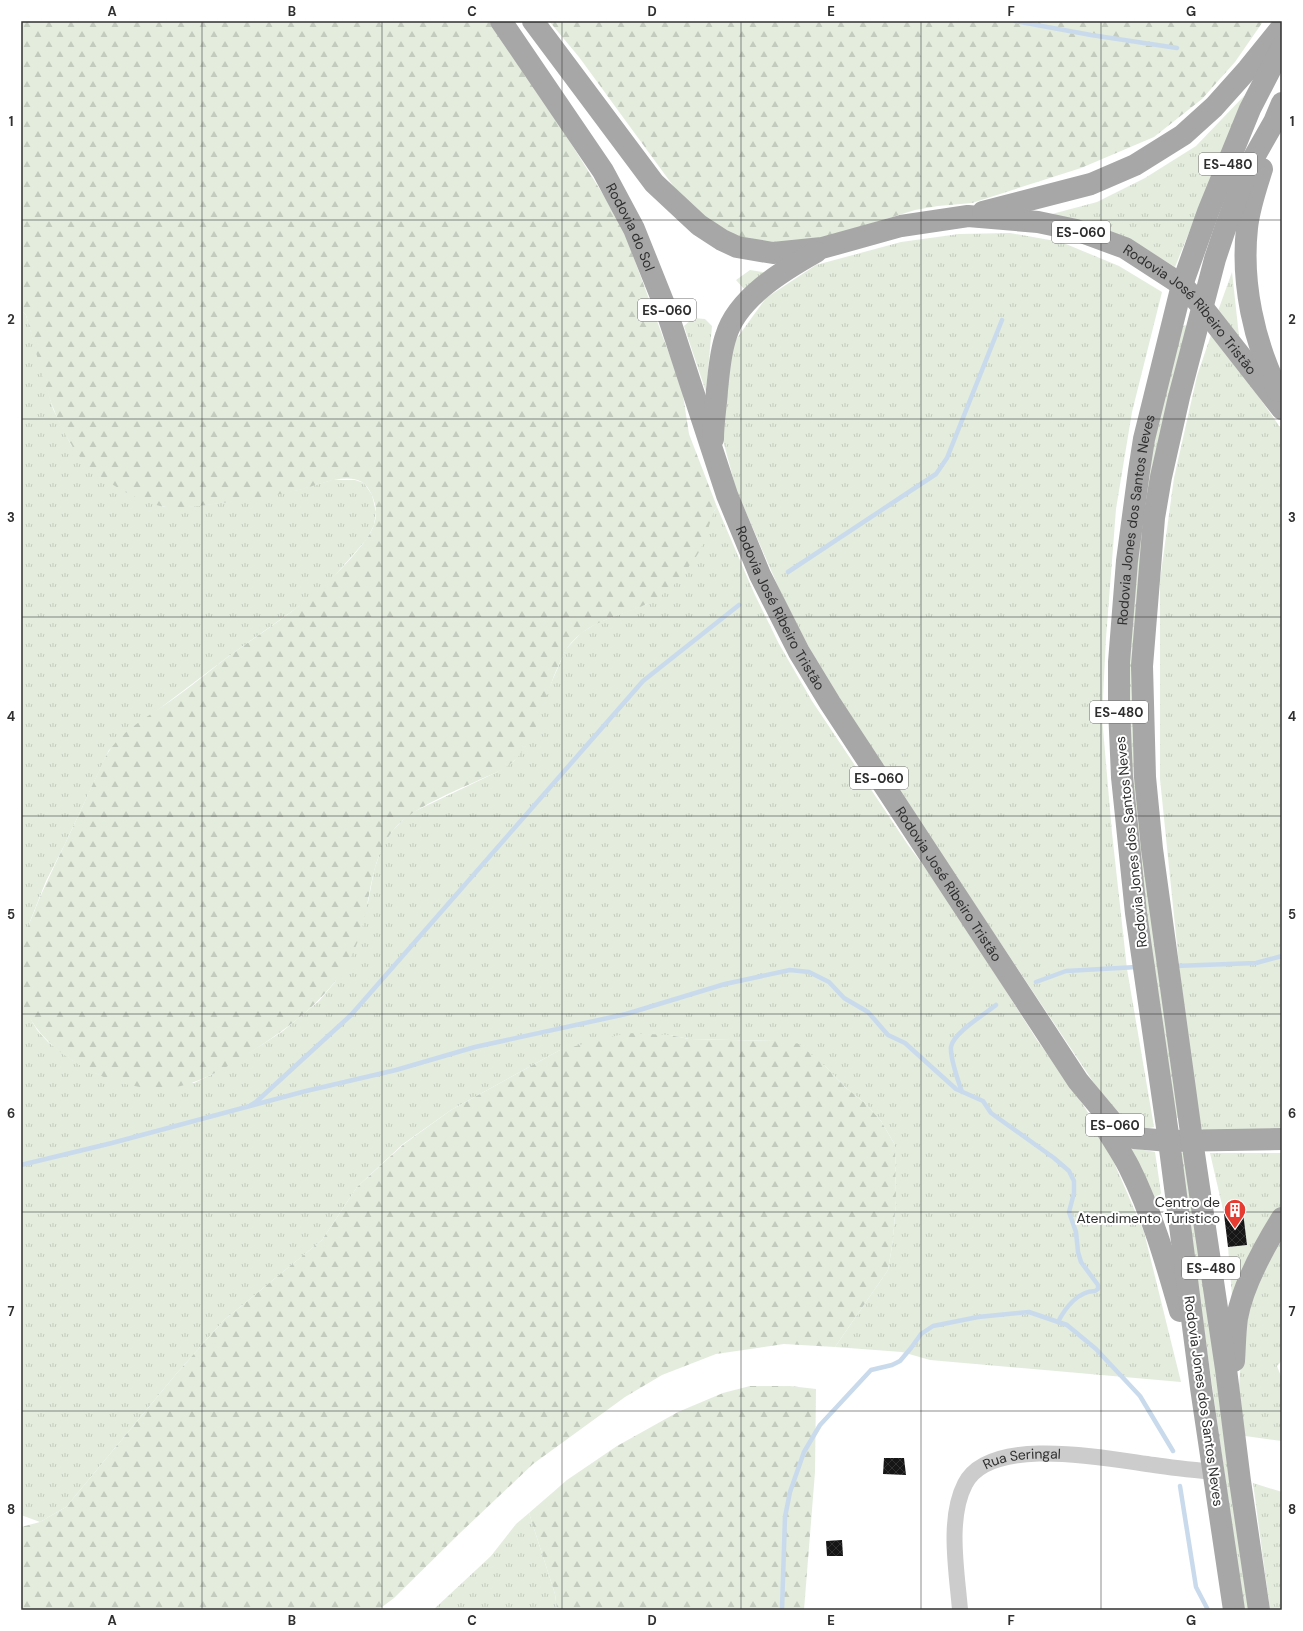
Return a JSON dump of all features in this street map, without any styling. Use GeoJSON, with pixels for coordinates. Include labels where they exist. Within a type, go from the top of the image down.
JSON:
{"type":"FeatureCollection","features":[{"type":"Feature","properties":{"kind":"main road","name":"Rodovia do Sol"},"geometry":{"type":"LineString","coordinates":[[501,21],[603,171],[634,229],[666,309],[714,456]]}},
{"type":"Feature","properties":{"kind":"main road","name":"ES-060"},"geometry":{"type":"LineString","coordinates":[[533,21],[654,183],[703,228],[737,247],[760,251],[773,253],[822,248]]}},
{"type":"Feature","properties":{"kind":"main road"},"geometry":{"type":"LineString","coordinates":[[968,216],[1091,184],[1135,165],[1183,135],[1214,107],[1248,69],[1282,26]]}},
{"type":"Feature","properties":{"kind":"main road","name":"Rodovia Jones dos Santos Neves"},"geometry":{"type":"LineString","coordinates":[[1234,1610],[1201,1388],[1169,1141],[1136,913],[1122,777],[1119,662],[1127,561],[1139,471],[1151,412],[1182,285],[1208,212],[1250,109],[1282,47]]}},
{"type":"Feature","properties":{"kind":"main road"},"geometry":{"type":"LineString","coordinates":[[1278,113],[1254,192],[1247,226],[1245,252],[1251,312],[1256,333],[1269,373],[1282,399]]}},
{"type":"Feature","properties":{"kind":"main road","name":"Rodovia Jones dos Santos Neves"},"geometry":{"type":"LineString","coordinates":[[1259,1610],[1152,850],[1145,777],[1142,666],[1154,518],[1178,397],[1215,259],[1250,166],[1278,113]]}},
{"type":"Feature","properties":{"kind":"main road","name":"Rodovia José Ribeiro Tristão"},"geometry":{"type":"LineString","coordinates":[[822,248],[900,226],[968,216],[1038,222],[1076,230],[1125,248],[1182,285],[1203,308],[1282,409]]}},
{"type":"Feature","properties":{"kind":"main road"},"geometry":{"type":"LineString","coordinates":[[714,456],[713,419],[726,334],[738,312],[761,289],[785,270],[822,248]]}},
{"type":"Feature","properties":{"kind":"main road","name":"Rodovia José Ribeiro Tristão"},"geometry":{"type":"LineString","coordinates":[[714,456],[727,495],[760,575],[799,652],[830,703],[1078,1081],[1118,1129],[1134,1138],[1169,1141],[1282,1139]]}},
{"type":"Feature","properties":{"kind":"main road"},"geometry":{"type":"LineString","coordinates":[[1078,1081],[1129,1166],[1145,1201],[1164,1255],[1201,1388]]}},
{"type":"Feature","properties":{"kind":"main road"},"geometry":{"type":"LineString","coordinates":[[1230,1396],[1233,1376],[1237,1318],[1243,1297],[1268,1240],[1282,1218]]}},
{"type":"Feature","properties":{"kind":"street","name":"Rua Seringal"},"geometry":{"type":"LineString","coordinates":[[960,1610],[955,1541],[956,1509],[964,1484],[972,1473],[987,1464],[1010,1456],[1030,1453],[1071,1454],[1214,1472]]}},
{"type":"Feature","properties":{"kind":"green space"},"geometry":{"type":"Polygon","coordinates":[[[21,21],[490,21],[526,72],[621,223],[682,389],[689,434],[717,507],[714,511],[704,542],[698,554],[667,591],[646,604],[597,624],[583,632],[571,643],[564,653],[556,671],[540,717],[530,739],[524,750],[516,759],[499,771],[423,807],[395,828],[387,839],[376,863],[362,929],[356,946],[339,976],[328,990],[304,1014],[239,1060],[198,1081],[170,1088],[151,1088],[111,1080],[92,1072],[73,1061],[42,1035],[24,1008],[20,997],[20,958],[24,936],[43,891],[110,750],[126,732],[282,619],[326,584],[365,541],[372,530],[376,517],[376,510],[372,494],[365,484],[355,479],[347,478],[278,495],[187,507],[173,508],[160,506],[131,495],[101,477],[86,464],[74,449],[55,413],[42,374],[26,315],[21,310],[21,21]]]}},
{"type":"Feature","properties":{"kind":"green space"},"geometry":{"type":"Polygon","coordinates":[[[549,21],[1259,21],[1262,23],[1235,62],[1202,99],[1154,137],[1081,168],[972,203],[915,210],[798,246],[766,244],[734,235],[711,224],[674,187],[579,57],[549,21]]]}},
{"type":"Feature","properties":{"kind":"green space"},"geometry":{"type":"Polygon","coordinates":[[[1244,96],[1175,267],[1126,237],[1052,214],[1097,202],[1145,178],[1196,146],[1244,96]]]}},
{"type":"Feature","properties":{"kind":"green space"},"geometry":{"type":"Polygon","coordinates":[[[1010,233],[1061,242],[1119,266],[1162,292],[1132,412],[1116,509],[1106,638],[1102,717],[1112,833],[1127,969],[1154,1127],[1141,1130],[1118,1119],[828,685],[780,591],[736,489],[724,444],[723,389],[732,345],[766,298],[816,265],[901,242],[959,234],[1010,233]]]}},
{"type":"Feature","properties":{"kind":"green space"},"geometry":{"type":"Polygon","coordinates":[[[750,270],[781,275],[753,299],[736,280],[750,270]]]}},
{"type":"Feature","properties":{"kind":"green space"},"geometry":{"type":"Polygon","coordinates":[[[1232,272],[1239,336],[1218,311],[1232,272]]]}},
{"type":"Feature","properties":{"kind":"green space"},"geometry":{"type":"Polygon","coordinates":[[[21,310],[26,315],[53,409],[71,445],[139,498],[164,507],[198,506],[298,490],[332,480],[355,480],[364,483],[372,495],[376,512],[374,525],[367,539],[329,582],[312,597],[229,656],[155,712],[109,750],[46,881],[21,949],[21,310]]]}},
{"type":"Feature","properties":{"kind":"green space"},"geometry":{"type":"Polygon","coordinates":[[[693,318],[705,319],[712,326],[706,392],[684,326],[693,318]]]}},
{"type":"Feature","properties":{"kind":"green space"},"geometry":{"type":"Polygon","coordinates":[[[1185,325],[1188,327],[1137,665],[1182,1117],[1174,1119],[1138,850],[1130,776],[1129,664],[1136,562],[1148,473],[1164,391],[1180,328],[1185,325]]]}},
{"type":"Feature","properties":{"kind":"green space"},"geometry":{"type":"Polygon","coordinates":[[[1211,335],[1238,367],[1282,430],[1282,1131],[1208,1135],[1195,1121],[1160,779],[1160,580],[1174,478],[1197,376],[1211,335]]]}},
{"type":"Feature","properties":{"kind":"green space"},"geometry":{"type":"Polygon","coordinates":[[[717,507],[754,593],[779,644],[812,701],[908,845],[944,893],[1037,1040],[1074,1090],[1103,1137],[1144,1232],[1181,1382],[930,1360],[902,1352],[835,1347],[888,1270],[893,1240],[896,1200],[895,1145],[881,1121],[865,1103],[846,1088],[825,1066],[776,1041],[689,1039],[670,1035],[560,1050],[451,1110],[403,1144],[357,1187],[322,1240],[224,1320],[177,1373],[66,1507],[40,1522],[21,1515],[21,1002],[37,1030],[48,1042],[72,1060],[97,1074],[194,1083],[213,1074],[283,1031],[319,1001],[335,982],[368,902],[374,871],[382,846],[394,829],[409,814],[497,772],[514,761],[525,747],[537,723],[549,688],[566,649],[581,633],[597,623],[647,604],[717,507]]]}},
{"type":"Feature","properties":{"kind":"green space"},"geometry":{"type":"Polygon","coordinates":[[[627,1033],[670,1035],[689,1039],[776,1041],[799,1044],[825,1066],[846,1088],[865,1103],[881,1121],[895,1145],[896,1200],[893,1240],[888,1270],[835,1347],[784,1344],[716,1354],[662,1375],[625,1397],[533,1464],[394,1598],[378,1610],[21,1610],[21,1527],[40,1522],[66,1507],[177,1373],[224,1320],[322,1240],[357,1187],[404,1144],[451,1110],[560,1050],[627,1033]]]}},
{"type":"Feature","properties":{"kind":"green space"},"geometry":{"type":"Polygon","coordinates":[[[1128,1147],[1155,1152],[1161,1193],[1156,1200],[1128,1147]]]}},
{"type":"Feature","properties":{"kind":"green space"},"geometry":{"type":"Polygon","coordinates":[[[1187,1152],[1252,1610],[1244,1610],[1179,1153],[1187,1152]]]}},
{"type":"Feature","properties":{"kind":"green space"},"geometry":{"type":"Polygon","coordinates":[[[1210,1153],[1282,1153],[1282,1206],[1242,1271],[1232,1296],[1228,1247],[1247,1245],[1243,1212],[1224,1214],[1210,1153]]]}},
{"type":"Feature","properties":{"kind":"green space"},"geometry":{"type":"Polygon","coordinates":[[[1282,1232],[1282,1360],[1277,1366],[1282,1379],[1282,1441],[1245,1436],[1238,1399],[1243,1334],[1247,1309],[1282,1232]]]}},
{"type":"Feature","properties":{"kind":"green space"},"geometry":{"type":"Polygon","coordinates":[[[750,1386],[790,1386],[816,1389],[815,1472],[804,1610],[557,1610],[555,1594],[529,1513],[567,1480],[617,1446],[678,1412],[723,1393],[750,1386]]]}},
{"type":"Feature","properties":{"kind":"green space"},"geometry":{"type":"Polygon","coordinates":[[[1253,1483],[1282,1492],[1282,1610],[1270,1610],[1253,1483]]]}},
{"type":"Feature","properties":{"kind":"green space"},"geometry":{"type":"Polygon","coordinates":[[[529,1513],[555,1594],[557,1610],[433,1610],[491,1556],[516,1524],[529,1513]]]}},
{"type":"Feature","properties":{"kind":"building","name":"Centro de Atendimento Turistico"},"geometry":{"type":"Polygon","coordinates":[[[1243,1212],[1247,1245],[1228,1247],[1224,1214],[1243,1212]]]}},
{"type":"Feature","properties":{"kind":"building"},"geometry":{"type":"Polygon","coordinates":[[[884,1458],[904,1458],[906,1475],[883,1474],[884,1458]]]}},
{"type":"Feature","properties":{"kind":"building"},"geometry":{"type":"Polygon","coordinates":[[[842,1540],[843,1556],[827,1556],[826,1541],[842,1540]]]}},
{"type":"Feature","properties":{"kind":"waterway"},"geometry":{"type":"LineString","coordinates":[[1015,21],[1091,35],[1177,48]]}},
{"type":"Feature","properties":{"kind":"waterway"},"geometry":{"type":"LineString","coordinates":[[788,572],[936,474],[947,458],[1002,320]]}},
{"type":"Feature","properties":{"kind":"waterway"},"geometry":{"type":"LineString","coordinates":[[251,1105],[351,1015],[643,681],[739,605]]}},
{"type":"Feature","properties":{"kind":"waterway"},"geometry":{"type":"LineString","coordinates":[[1175,966],[1256,963],[1282,956]]}},
{"type":"Feature","properties":{"kind":"waterway"},"geometry":{"type":"LineString","coordinates":[[1036,982],[1066,971],[1137,967]]}},
{"type":"Feature","properties":{"kind":"waterway"},"geometry":{"type":"LineString","coordinates":[[21,1165],[112,1143],[306,1091],[396,1070],[475,1047],[626,1014],[725,984],[790,970],[809,972],[829,982],[844,998],[868,1012],[888,1035],[905,1043],[956,1089],[983,1101],[991,1113],[1054,1158],[1069,1171],[1074,1181],[1074,1193],[1069,1212],[1076,1232],[1078,1252],[1081,1262],[1098,1285],[1098,1289],[1083,1294],[1073,1301],[1064,1311],[1058,1322]]}},
{"type":"Feature","properties":{"kind":"waterway"},"geometry":{"type":"LineString","coordinates":[[962,1092],[955,1070],[951,1047],[957,1036],[963,1030],[996,1005]]}},
{"type":"Feature","properties":{"kind":"waterway"},"geometry":{"type":"LineString","coordinates":[[782,1610],[785,1517],[790,1492],[804,1452],[820,1425],[871,1370],[892,1365],[900,1361],[921,1334],[933,1326],[978,1317],[1029,1312],[1067,1325],[1096,1349],[1140,1396],[1173,1451]]}},
{"type":"Feature","properties":{"kind":"waterway"},"geometry":{"type":"LineString","coordinates":[[1180,1486],[1196,1587],[1208,1610]]}},
{"type":"Feature","properties":{"kind":"place","name":"Centro de Atendimento Turistico"},"geometry":{"type":"Point","coordinates":[1235,1230]}}]}
